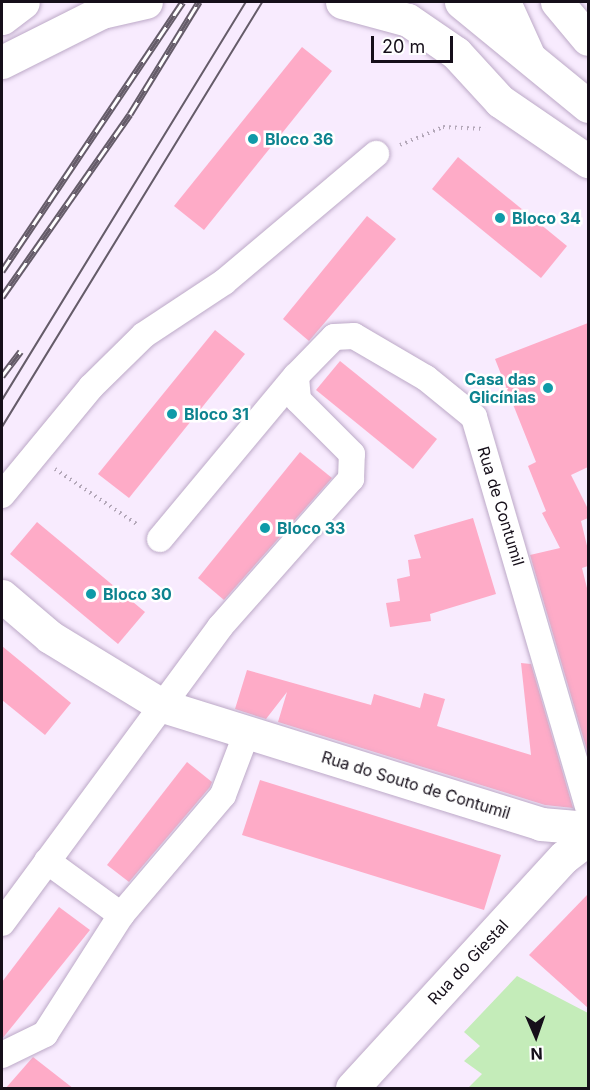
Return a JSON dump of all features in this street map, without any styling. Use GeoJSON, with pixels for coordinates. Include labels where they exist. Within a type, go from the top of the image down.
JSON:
{"type":"FeatureCollection","features":[{"type":"Feature","properties":{"kind":"main road"},"geometry":{"type":"LineString","coordinates":[[2,62],[33,43],[102,12],[146,2]]}},
{"type":"Feature","properties":{"kind":"main road"},"geometry":{"type":"LineString","coordinates":[[342,2],[408,20],[456,53],[500,102],[588,161]]}},
{"type":"Feature","properties":{"kind":"main road"},"geometry":{"type":"LineString","coordinates":[[504,2],[529,57]]}},
{"type":"Feature","properties":{"kind":"main road"},"geometry":{"type":"LineString","coordinates":[[557,2],[588,39]]}},
{"type":"Feature","properties":{"kind":"main road"},"geometry":{"type":"LineString","coordinates":[[467,6],[588,106]]}},
{"type":"Feature","properties":{"kind":"main road","name":"Rua do Souto de Contumil"},"geometry":{"type":"LineString","coordinates":[[2,596],[50,637],[163,706],[541,824],[588,828]]}},
{"type":"Feature","properties":{"kind":"main road","name":"Rua do Giestal"},"geometry":{"type":"LineString","coordinates":[[352,1089],[564,857],[588,838]]}},
{"type":"Feature","properties":{"kind":"street"},"geometry":{"type":"LineString","coordinates":[[2,495],[34,455],[144,335],[224,282],[376,154]]}},
{"type":"Feature","properties":{"kind":"street","name":"Rua de Contumil"},"geometry":{"type":"LineString","coordinates":[[160,539],[296,376],[334,337],[354,336],[426,378],[474,417],[588,806]]}},
{"type":"Feature","properties":{"kind":"street"},"geometry":{"type":"LineString","coordinates":[[2,923],[220,627],[351,479],[352,454],[298,400],[296,376]]}},
{"type":"Feature","properties":{"kind":"street"},"geometry":{"type":"LineString","coordinates":[[2,1055],[45,1034],[121,915],[223,795],[246,732]]}},
{"type":"Feature","properties":{"kind":"street"},"geometry":{"type":"LineString","coordinates":[[47,861],[121,915]]}},
{"type":"Feature","properties":{"kind":"path"},"geometry":{"type":"LineString","coordinates":[[376,154],[444,127],[491,131]]}},
{"type":"Feature","properties":{"kind":"path"},"geometry":{"type":"LineString","coordinates":[[34,455],[160,539]]}},
{"type":"Feature","properties":{"kind":"green space"},"geometry":{"type":"Polygon","coordinates":[[[517,976],[588,1013],[588,1088],[468,1088],[482,1074],[464,1061],[480,1046],[464,1032],[517,976]]]}},
{"type":"Feature","properties":{"kind":"building","name":"Bloco 36"},"geometry":{"type":"Polygon","coordinates":[[[302,47],[332,71],[204,230],[174,206],[302,47]]]}},
{"type":"Feature","properties":{"kind":"building","name":"Bloco 34"},"geometry":{"type":"Polygon","coordinates":[[[458,157],[567,246],[541,278],[432,189],[458,157]]]}},
{"type":"Feature","properties":{"kind":"building"},"geometry":{"type":"Polygon","coordinates":[[[367,216],[396,239],[309,341],[283,319],[367,216]]]}},
{"type":"Feature","properties":{"kind":"building"},"geometry":{"type":"Polygon","coordinates":[[[588,323],[588,467],[571,475],[588,509],[588,518],[581,521],[588,550],[588,566],[582,568],[588,592],[588,754],[530,555],[560,548],[542,513],[546,511],[528,466],[536,462],[495,359],[588,323]]]}},
{"type":"Feature","properties":{"kind":"building","name":"Bloco 31"},"geometry":{"type":"Polygon","coordinates":[[[215,330],[245,354],[129,498],[98,474],[215,330]]]}},
{"type":"Feature","properties":{"kind":"building"},"geometry":{"type":"Polygon","coordinates":[[[340,361],[437,439],[413,469],[316,390],[340,361]]]}},
{"type":"Feature","properties":{"kind":"building","name":"Bloco 33"},"geometry":{"type":"Polygon","coordinates":[[[300,452],[332,478],[224,600],[198,578],[300,452]]]}},
{"type":"Feature","properties":{"kind":"building"},"geometry":{"type":"Polygon","coordinates":[[[473,518],[496,594],[430,614],[431,621],[390,627],[386,603],[400,601],[397,579],[410,576],[408,560],[421,558],[414,535],[473,518]]]}},
{"type":"Feature","properties":{"kind":"building","name":"Bloco 30"},"geometry":{"type":"Polygon","coordinates":[[[37,522],[145,612],[118,644],[10,554],[37,522]]]}},
{"type":"Feature","properties":{"kind":"building"},"geometry":{"type":"Polygon","coordinates":[[[2,646],[71,703],[45,735],[2,700],[2,646]]]}},
{"type":"Feature","properties":{"kind":"building"},"geometry":{"type":"Polygon","coordinates":[[[521,663],[531,664],[573,808],[545,805],[278,722],[287,692],[266,719],[235,709],[247,670],[371,705],[374,694],[420,708],[424,693],[445,699],[437,726],[531,755],[521,663]]]}},
{"type":"Feature","properties":{"kind":"building"},"geometry":{"type":"Polygon","coordinates":[[[187,762],[212,782],[210,787],[129,882],[107,865],[187,762]]]}},
{"type":"Feature","properties":{"kind":"building"},"geometry":{"type":"Polygon","coordinates":[[[260,780],[501,855],[484,910],[242,835],[260,780]]]}},
{"type":"Feature","properties":{"kind":"building"},"geometry":{"type":"Polygon","coordinates":[[[588,894],[588,1008],[529,955],[588,894]]]}},
{"type":"Feature","properties":{"kind":"building"},"geometry":{"type":"Polygon","coordinates":[[[59,907],[90,930],[2,1039],[2,982],[59,907]]]}},
{"type":"Feature","properties":{"kind":"building"},"geometry":{"type":"Polygon","coordinates":[[[33,1057],[74,1089],[5,1089],[33,1057]]]}},
{"type":"Feature","properties":{"kind":"tram line"},"geometry":{"type":"LineString","coordinates":[[2,400],[246,2]]}},
{"type":"Feature","properties":{"kind":"tram line"},"geometry":{"type":"LineString","coordinates":[[2,427],[262,2]]}},
{"type":"Feature","properties":{"kind":"railway"},"geometry":{"type":"LineString","coordinates":[[2,271],[183,2]]}},
{"type":"Feature","properties":{"kind":"railway"},"geometry":{"type":"LineString","coordinates":[[2,297],[130,114],[199,2]]}},
{"type":"Feature","properties":{"kind":"railway"},"geometry":{"type":"LineString","coordinates":[[2,376],[21,351]]}},
{"type":"Feature","properties":{"kind":"place","name":"Bloco 36"},"geometry":{"type":"Point","coordinates":[253,139]}},
{"type":"Feature","properties":{"kind":"place","name":"Bloco 34"},"geometry":{"type":"Point","coordinates":[500,218]}},
{"type":"Feature","properties":{"kind":"place","name":"Casa das Glicínias"},"geometry":{"type":"Point","coordinates":[548,388]}},
{"type":"Feature","properties":{"kind":"place","name":"Bloco 31"},"geometry":{"type":"Point","coordinates":[172,414]}},
{"type":"Feature","properties":{"kind":"place","name":"Bloco 33"},"geometry":{"type":"Point","coordinates":[265,528]}},
{"type":"Feature","properties":{"kind":"place","name":"Bloco 30"},"geometry":{"type":"Point","coordinates":[91,594]}}]}
